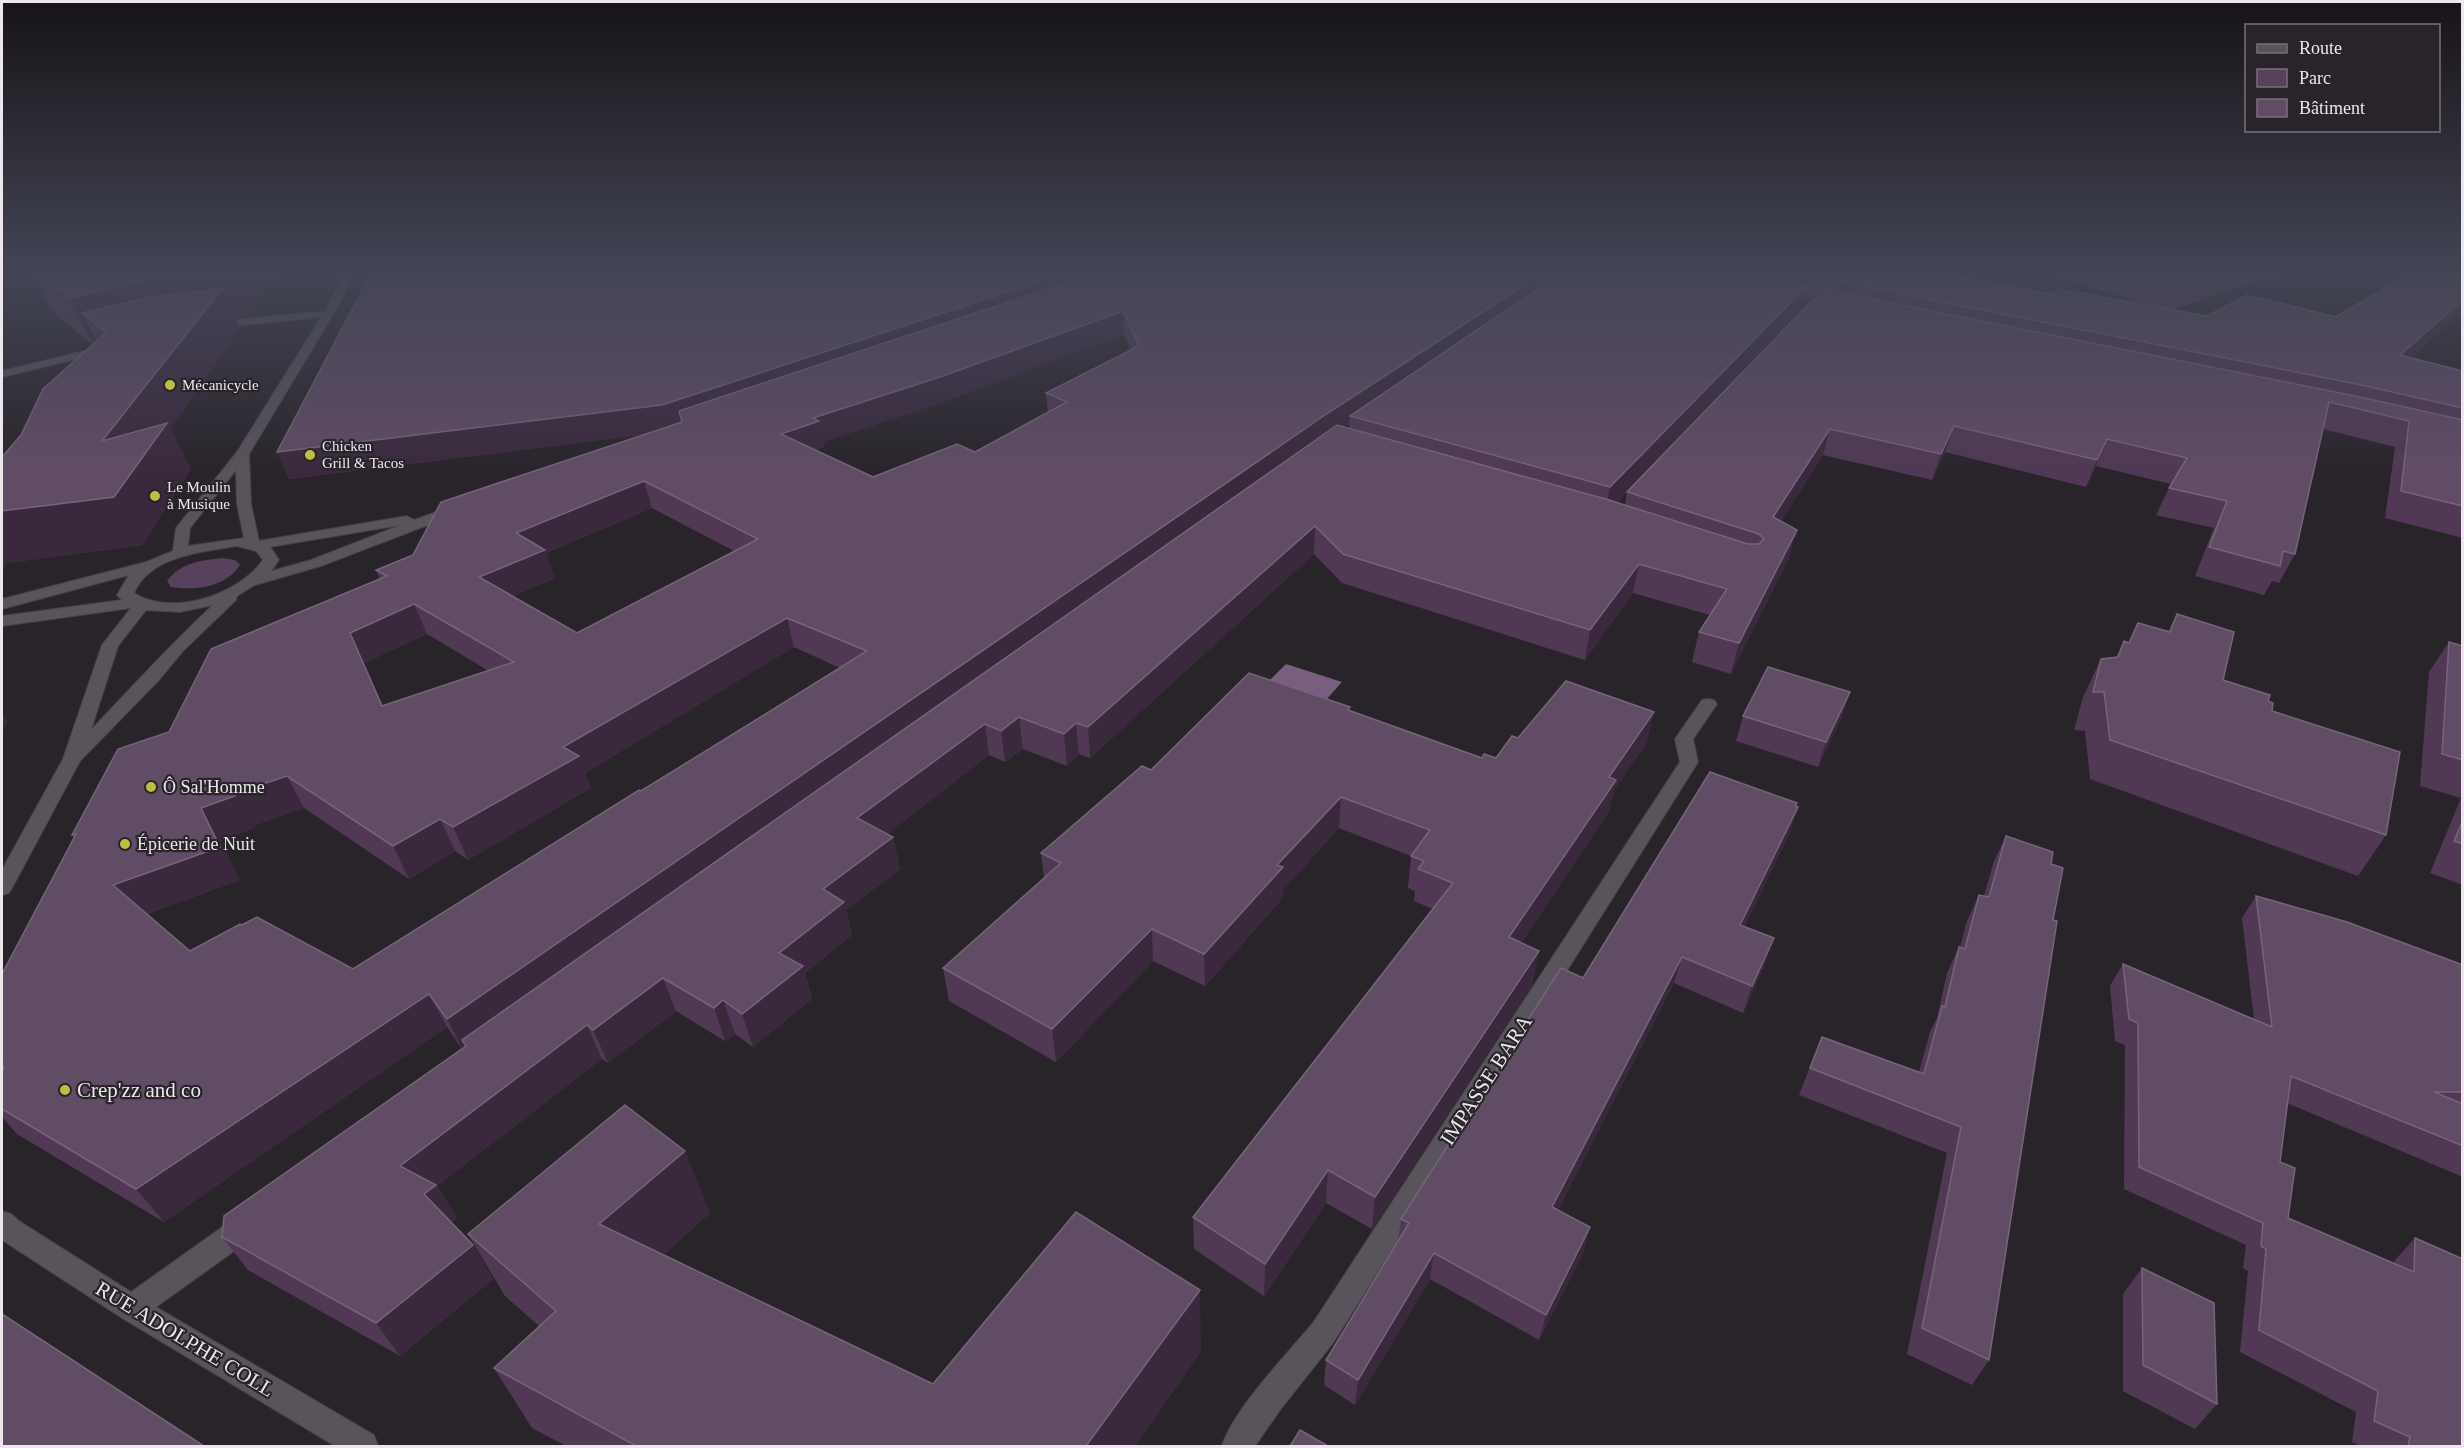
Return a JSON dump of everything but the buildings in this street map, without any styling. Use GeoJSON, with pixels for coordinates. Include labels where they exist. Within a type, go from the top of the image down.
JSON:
{"type":"FeatureCollection","features":[{"type":"Feature","properties":{"kind":"main road"},"geometry":{"type":"LineString","coordinates":[[180,553],[183,528],[242,453],[311,340]]}},
{"type":"Feature","properties":{"kind":"main road"},"geometry":{"type":"LineString","coordinates":[[2,374],[118,345]]}},
{"type":"Feature","properties":{"kind":"main road"},"geometry":{"type":"LineString","coordinates":[[2,621],[137,605],[158,608],[199,603],[239,589],[255,580],[267,570],[271,560],[268,551],[255,544],[244,504],[242,453]]}},
{"type":"Feature","properties":{"kind":"main road"},"geometry":{"type":"LineString","coordinates":[[255,580],[316,563],[462,508]]}},
{"type":"Feature","properties":{"kind":"main road"},"geometry":{"type":"LineString","coordinates":[[2,604],[158,562],[180,553],[222,544],[255,544],[441,514]]}},
{"type":"Feature","properties":{"kind":"main road"},"geometry":{"type":"LineString","coordinates":[[137,605],[125,596],[128,585],[139,573],[158,562]]}},
{"type":"Feature","properties":{"kind":"main road"},"geometry":{"type":"LineString","coordinates":[[72,759],[177,647],[239,589]]}},
{"type":"Feature","properties":{"kind":"main road"},"geometry":{"type":"LineString","coordinates":[[2,888],[72,759],[110,645],[137,605]]}},
{"type":"Feature","properties":{"kind":"main road","name":"IMPASSE BARA"},"geometry":{"type":"LineString","coordinates":[[1237,1446],[1269,1399],[1323,1333],[1689,762],[1684,739],[1708,704]]}},
{"type":"Feature","properties":{"kind":"main road"},"geometry":{"type":"LineString","coordinates":[[132,1308],[260,1216]]}},
{"type":"Feature","properties":{"kind":"main road","name":"RUE ADOLPHE COLL"},"geometry":{"type":"LineString","coordinates":[[4,1227],[132,1308],[363,1446]]}},
{"type":"Feature","properties":{"kind":"green space"},"geometry":{"type":"Polygon","coordinates":[[[223,558],[235,560],[240,565],[227,578],[218,583],[200,588],[180,588],[171,587],[167,581],[185,566],[199,561],[223,558]]]}},
{"type":"Feature","properties":{"kind":"shaded area"},"geometry":{"type":"Polygon","coordinates":[[[1286,664],[1342,682],[1325,701],[1268,682],[1286,664]]]}},
{"type":"Feature","properties":{"kind":"place","name":"Mécanicycle"},"geometry":{"type":"Point","coordinates":[170,385]}},
{"type":"Feature","properties":{"kind":"place","name":"Chicken Grill & Tacos"},"geometry":{"type":"Point","coordinates":[310,455]}},
{"type":"Feature","properties":{"kind":"place","name":"Le Moulin à Musique"},"geometry":{"type":"Point","coordinates":[155,496]}},
{"type":"Feature","properties":{"kind":"place","name":"Ô Sal'Homme"},"geometry":{"type":"Point","coordinates":[151,787]}},
{"type":"Feature","properties":{"kind":"place","name":"Épicerie de Nuit"},"geometry":{"type":"Point","coordinates":[125,844]}},
{"type":"Feature","properties":{"kind":"place","name":"Crep'zz and co"},"geometry":{"type":"Point","coordinates":[65,1090]}}]}
